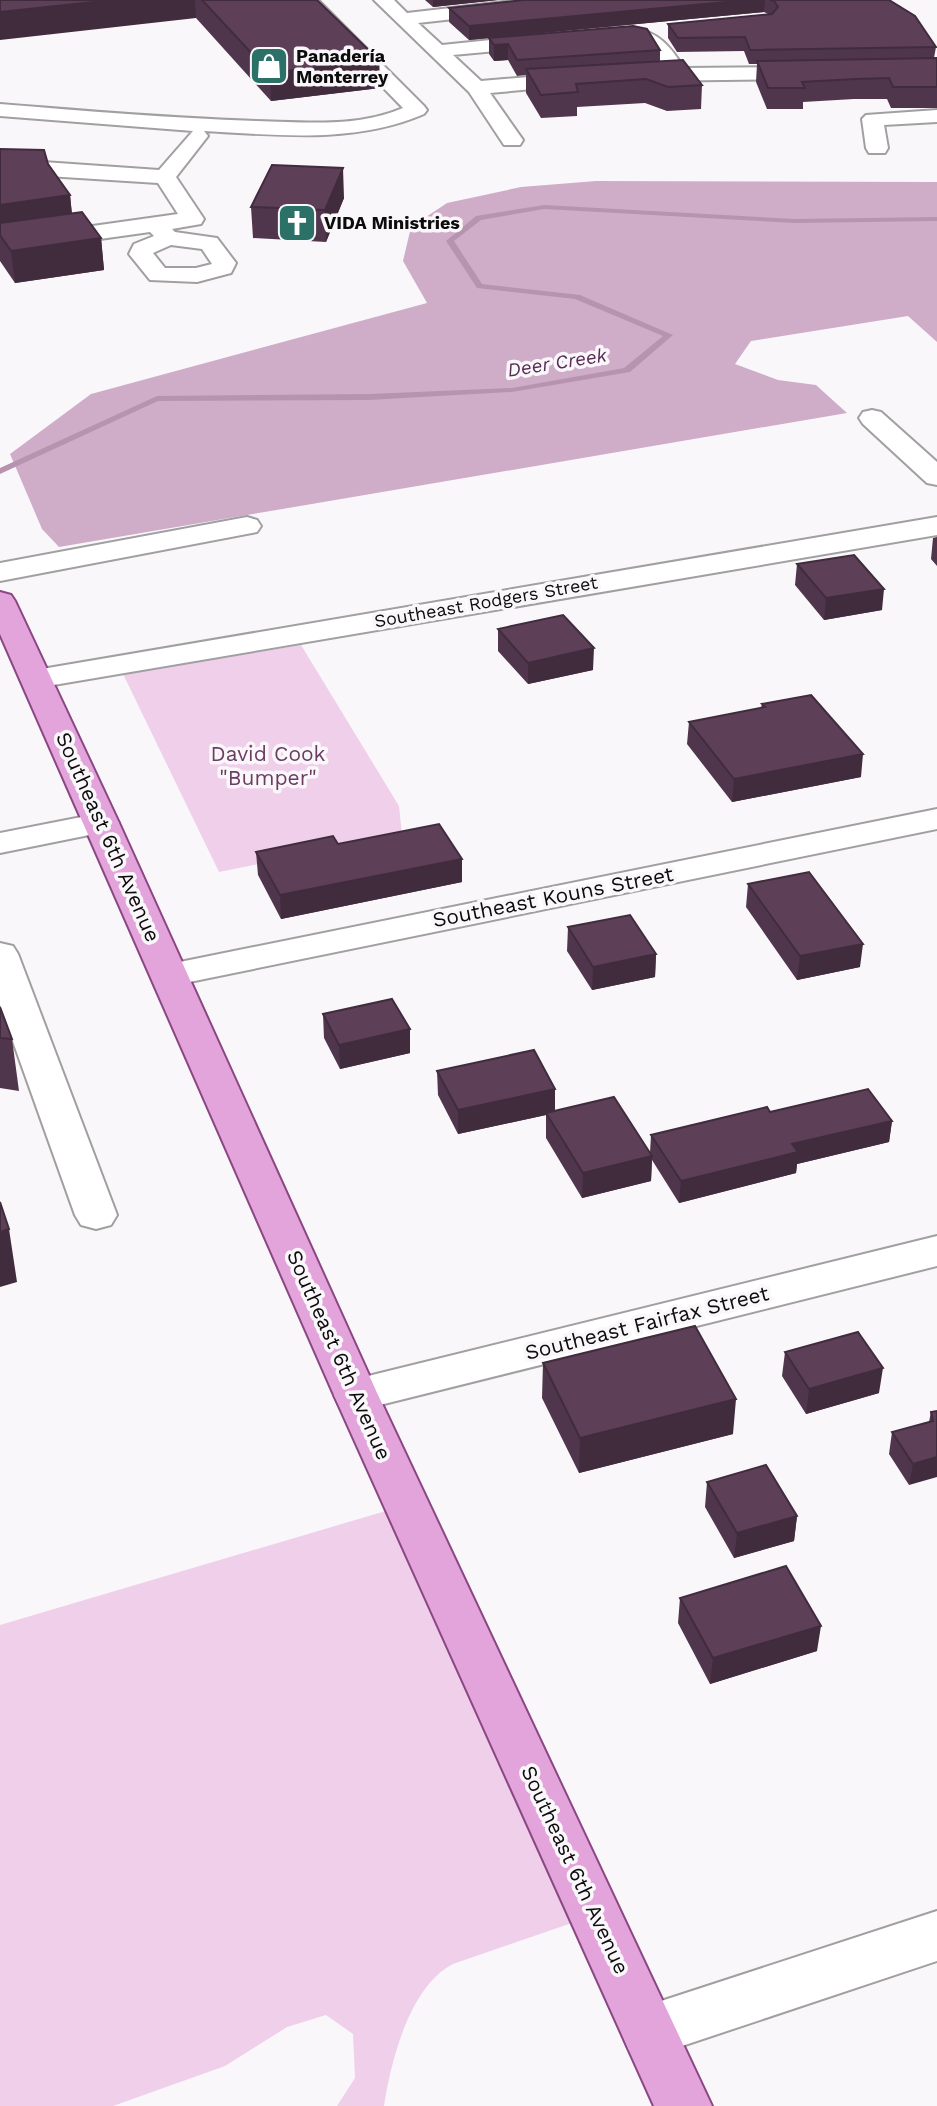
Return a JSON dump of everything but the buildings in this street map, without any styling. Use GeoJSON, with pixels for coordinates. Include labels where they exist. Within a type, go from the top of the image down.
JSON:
{"type":"FeatureCollection","features":[{"type":"Feature","properties":{"kind":"main road","name":"Southeast 6th Avenue"},"geometry":{"type":"LineString","coordinates":[[0,601],[102,823],[356,1395],[682,2106]]}},
{"type":"Feature","properties":{"kind":"street"},"geometry":{"type":"LineString","coordinates":[[0,110],[181,123],[314,128],[394,121],[417,110],[307,0]]}},
{"type":"Feature","properties":{"kind":"street"},"geometry":{"type":"LineString","coordinates":[[383,0],[476,88],[512,140]]}},
{"type":"Feature","properties":{"kind":"street"},"geometry":{"type":"LineString","coordinates":[[402,19],[571,0]]}},
{"type":"Feature","properties":{"kind":"street"},"geometry":{"type":"LineString","coordinates":[[581,37],[673,29]]}},
{"type":"Feature","properties":{"kind":"street"},"geometry":{"type":"LineString","coordinates":[[634,33],[656,39],[678,75]]}},
{"type":"Feature","properties":{"kind":"street"},"geometry":{"type":"LineString","coordinates":[[437,51],[555,40]]}},
{"type":"Feature","properties":{"kind":"street"},"geometry":{"type":"LineString","coordinates":[[622,76],[828,72]]}},
{"type":"Feature","properties":{"kind":"street"},"geometry":{"type":"LineString","coordinates":[[476,88],[601,78]]}},
{"type":"Feature","properties":{"kind":"street"},"geometry":{"type":"LineString","coordinates":[[877,148],[873,119],[937,116]]}},
{"type":"Feature","properties":{"kind":"street"},"geometry":{"type":"LineString","coordinates":[[165,177],[197,136]]}},
{"type":"Feature","properties":{"kind":"street"},"geometry":{"type":"LineString","coordinates":[[0,166],[165,177]]}},
{"type":"Feature","properties":{"kind":"street"},"geometry":{"type":"LineString","coordinates":[[0,246],[162,231],[193,219],[165,177]]}},
{"type":"Feature","properties":{"kind":"street"},"geometry":{"type":"LineString","coordinates":[[872,418],[937,477]]}},
{"type":"Feature","properties":{"kind":"street"},"geometry":{"type":"LineString","coordinates":[[0,572],[247,526]]}},
{"type":"Feature","properties":{"kind":"street","name":"Southeast Rodgers Street"},"geometry":{"type":"LineString","coordinates":[[36,679],[937,526]]}},
{"type":"Feature","properties":{"kind":"street","name":"Southeast Kouns Street"},"geometry":{"type":"LineString","coordinates":[[170,975],[937,819]]}},
{"type":"Feature","properties":{"kind":"street"},"geometry":{"type":"LineString","coordinates":[[0,843],[102,823]]}},
{"type":"Feature","properties":{"kind":"street"},"geometry":{"type":"LineString","coordinates":[[0,954],[96,1215]]}},
{"type":"Feature","properties":{"kind":"street","name":"Southeast Fairfax Street"},"geometry":{"type":"LineString","coordinates":[[356,1395],[937,1251]]}},
{"type":"Feature","properties":{"kind":"street"},"geometry":{"type":"LineString","coordinates":[[649,2031],[937,1936]]}},
{"type":"Feature","properties":{"kind":"green space","name":"David Cook \"Bumper\""},"geometry":{"type":"Polygon","coordinates":[[[301,645],[399,806],[402,835],[219,872],[123,674],[301,645]]]}},
{"type":"Feature","properties":{"kind":"green space"},"geometry":{"type":"Polygon","coordinates":[[[406,1505],[595,1915],[453,1964],[438,1975],[414,2006],[405,2026],[384,2106],[337,2106],[355,2078],[353,2034],[326,2015],[287,2027],[225,2066],[113,2106],[0,2106],[0,1625],[406,1505]]]}},
{"type":"Feature","properties":{"kind":"shaded area"},"geometry":{"type":"Polygon","coordinates":[[[596,181],[937,182],[937,342],[908,316],[751,341],[735,364],[778,380],[816,385],[847,413],[59,547],[42,529],[10,454],[91,394],[427,303],[403,261],[411,227],[447,203],[521,187],[596,181]]]}},
{"type":"Feature","properties":{"kind":"waterway","name":"Deer Creek"},"geometry":{"type":"LineString","coordinates":[[0,471],[157,399],[369,397],[512,390],[627,370],[669,335],[577,297],[480,286],[450,241],[479,218],[544,207],[795,221],[937,219]]}},
{"type":"Feature","properties":{"kind":"place","name":"Panadería Monterrey"},"geometry":{"type":"Point","coordinates":[269,66]}},
{"type":"Feature","properties":{"kind":"place","name":"VIDA Ministries"},"geometry":{"type":"Point","coordinates":[297,223]}}]}
